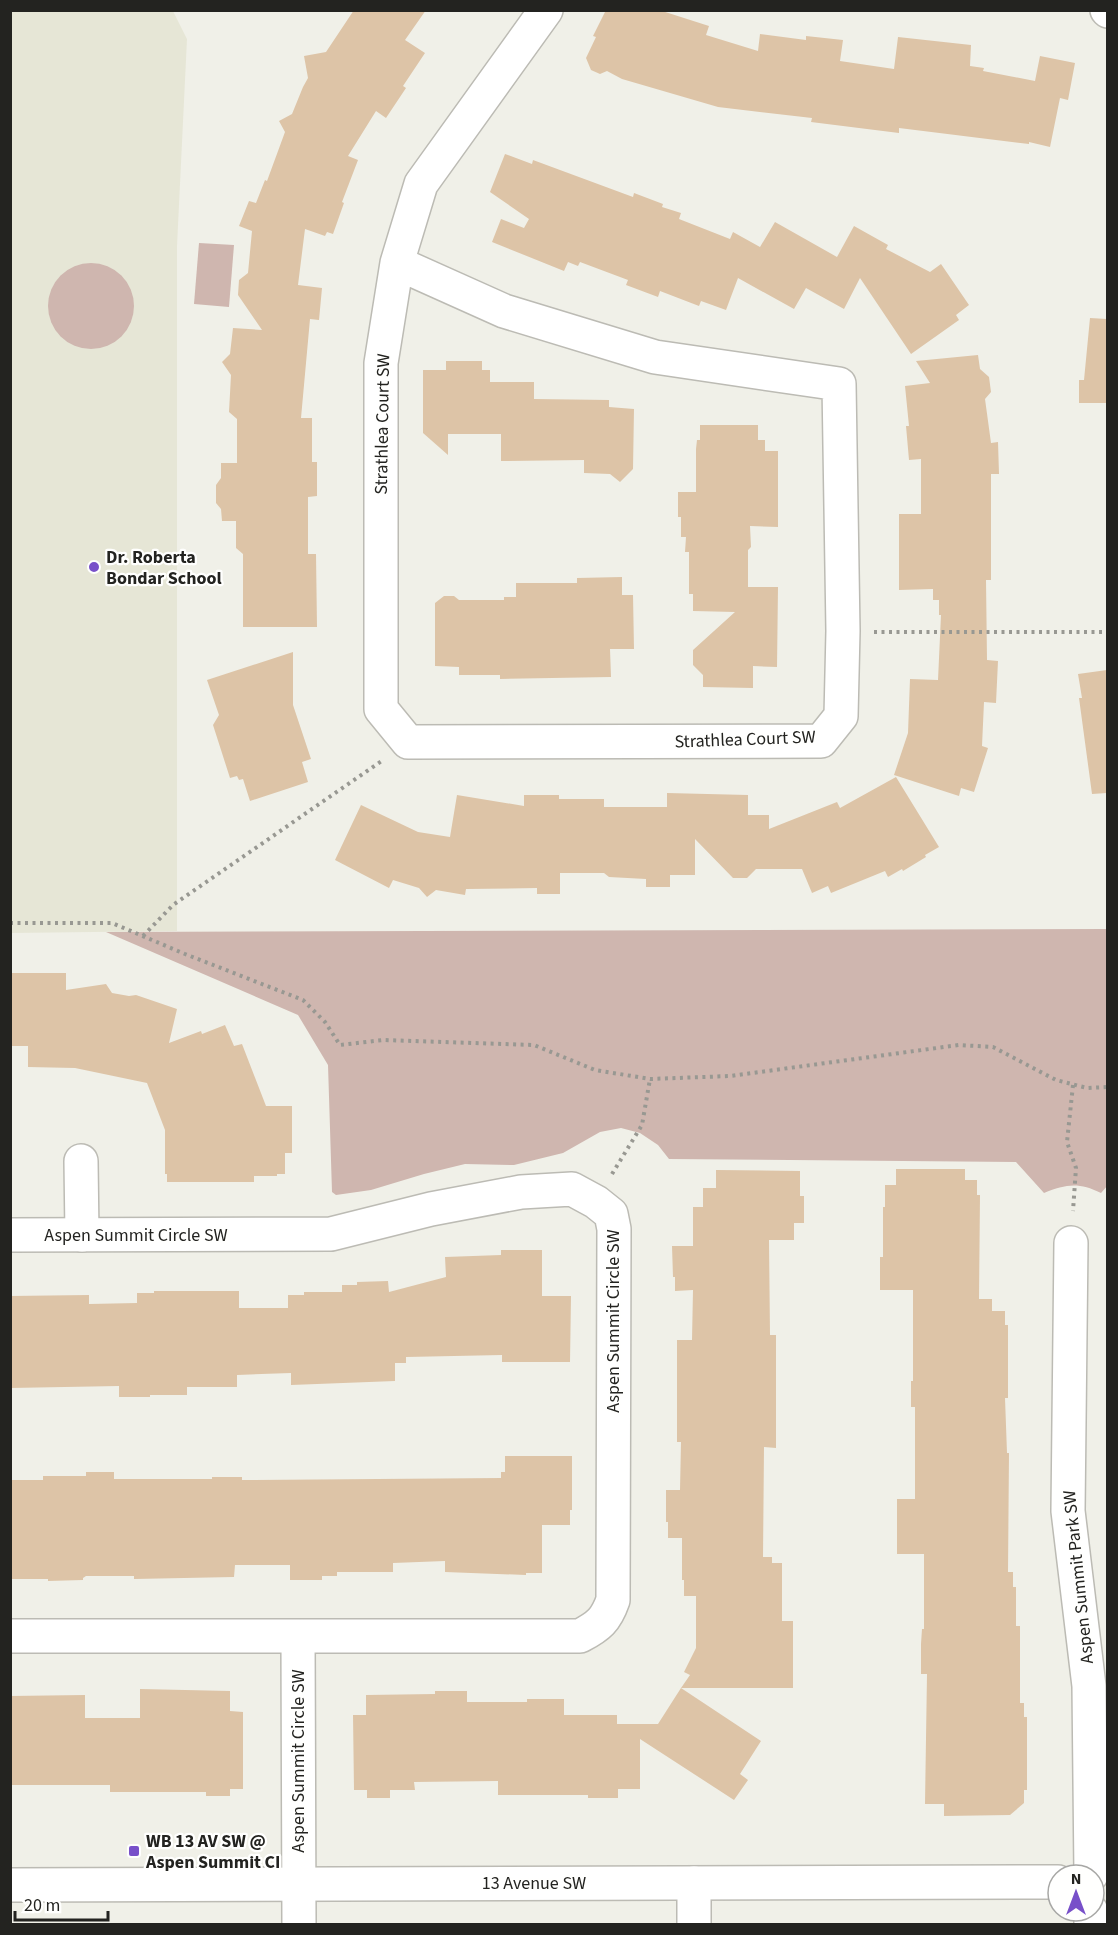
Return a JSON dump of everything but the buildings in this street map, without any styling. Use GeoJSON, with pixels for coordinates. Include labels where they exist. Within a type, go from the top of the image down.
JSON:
{"type":"FeatureCollection","features":[{"type":"Feature","properties":{"kind":"street","name":"Strathlea Court SW"},"geometry":{"type":"LineString","coordinates":[[396,263],[504,311],[655,357],[839,384],[843,632],[841,716],[821,741],[408,742],[381,709],[381,363],[396,263],[421,184],[546,10]]}},
{"type":"Feature","properties":{"kind":"street"},"geometry":{"type":"LineString","coordinates":[[81,1161],[82,1235]]}},
{"type":"Feature","properties":{"kind":"street","name":"Aspen Summit Circle SW"},"geometry":{"type":"LineString","coordinates":[[10,1235],[331,1234],[431,1209],[521,1192],[572,1189],[596,1202],[611,1214],[614,1229],[613,1600],[608,1615],[593,1629],[580,1636],[10,1636]]}},
{"type":"Feature","properties":{"kind":"street","name":"Aspen Summit Park SW"},"geometry":{"type":"LineString","coordinates":[[1071,1243],[1068,1511],[1089,1686],[1091,1863]]}},
{"type":"Feature","properties":{"kind":"street","name":"Aspen Summit Circle SW"},"geometry":{"type":"LineString","coordinates":[[298,1637],[299,1924]]}},
{"type":"Feature","properties":{"kind":"street","name":"13 Avenue SW"},"geometry":{"type":"LineString","coordinates":[[10,1885],[1046,1882]]}},
{"type":"Feature","properties":{"kind":"street"},"geometry":{"type":"LineString","coordinates":[[694,1883],[694,1924]]}},
{"type":"Feature","properties":{"kind":"path"},"geometry":{"type":"LineString","coordinates":[[843,632],[1107,632]]}},
{"type":"Feature","properties":{"kind":"path"},"geometry":{"type":"LineString","coordinates":[[142,936],[173,905],[408,742]]}},
{"type":"Feature","properties":{"kind":"path"},"geometry":{"type":"LineString","coordinates":[[10,923],[112,923],[303,1000],[324,1022],[340,1045],[383,1040],[534,1045],[594,1070],[651,1079],[730,1076],[959,1045],[993,1047],[1056,1080],[1087,1088],[1107,1087]]}},
{"type":"Feature","properties":{"kind":"path"},"geometry":{"type":"LineString","coordinates":[[596,1202],[642,1125],[651,1079]]}},
{"type":"Feature","properties":{"kind":"path"},"geometry":{"type":"LineString","coordinates":[[1071,1243],[1076,1168],[1067,1142],[1073,1085]]}},
{"type":"Feature","properties":{"kind":"shaded area","name":"Dr. Roberta Bondar School"},"geometry":{"type":"Polygon","coordinates":[[[10,11],[173,11],[187,39],[177,246],[177,931],[11,933],[10,11]]]}},
{"type":"Feature","properties":{"kind":"shaded area"},"geometry":{"type":"Polygon","coordinates":[[[199,243],[234,245],[229,307],[194,304],[199,243]]]}},
{"type":"Feature","properties":{"kind":"shaded area"},"geometry":{"type":"Polygon","coordinates":[[[91,263],[108,266],[122,275],[131,289],[134,306],[131,323],[122,337],[108,346],[91,349],[74,346],[60,337],[51,323],[48,306],[51,289],[60,275],[74,266],[91,263]]]}},
{"type":"Feature","properties":{"kind":"shaded area"},"geometry":{"type":"Polygon","coordinates":[[[1107,929],[1108,1185],[1101,1193],[1086,1187],[1072,1186],[1044,1193],[1016,1162],[669,1159],[658,1145],[640,1133],[621,1128],[600,1132],[563,1153],[514,1165],[465,1164],[371,1190],[336,1195],[332,1192],[328,1065],[298,1015],[106,932],[1107,929]]]}},
{"type":"Feature","properties":{"kind":"place","name":"Dr. Roberta Bondar School"},"geometry":{"type":"Point","coordinates":[94,567]}},
{"type":"Feature","properties":{"kind":"place","name":"WB 13 AV SW @ Aspen Summit CI"},"geometry":{"type":"Point","coordinates":[134,1851]}}]}
